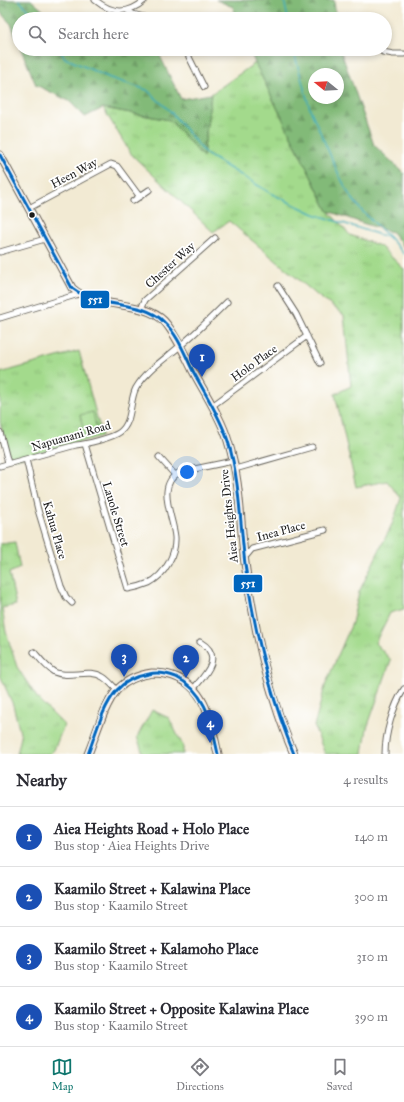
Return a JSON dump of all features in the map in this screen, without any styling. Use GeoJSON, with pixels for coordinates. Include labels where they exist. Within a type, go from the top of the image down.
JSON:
{"type":"FeatureCollection","features":[{"type":"Feature","properties":{"kind":"street"},"geometry":{"type":"LineString","coordinates":[[95,0],[109,9],[120,12],[128,11],[145,0]]}},
{"type":"Feature","properties":{"kind":"street"},"geometry":{"type":"LineString","coordinates":[[392,54],[404,54]]}},
{"type":"Feature","properties":{"kind":"street"},"geometry":{"type":"LineString","coordinates":[[188,56],[204,87]]}},
{"type":"Feature","properties":{"kind":"street"},"geometry":{"type":"LineString","coordinates":[[0,155],[66,278],[72,288],[79,294]]}},
{"type":"Feature","properties":{"kind":"street","name":"Heen Way"},"geometry":{"type":"LineString","coordinates":[[29,208],[111,164],[117,166],[140,197]]}},
{"type":"Feature","properties":{"kind":"street"},"geometry":{"type":"LineString","coordinates":[[133,201],[150,190]]}},
{"type":"Feature","properties":{"kind":"street","name":"Chester Way"},"geometry":{"type":"LineString","coordinates":[[141,309],[145,300],[215,238]]}},
{"type":"Feature","properties":{"kind":"street"},"geometry":{"type":"LineString","coordinates":[[0,252],[45,239]]}},
{"type":"Feature","properties":{"kind":"street"},"geometry":{"type":"LineString","coordinates":[[278,286],[296,314],[320,362]]}},
{"type":"Feature","properties":{"kind":"street"},"geometry":{"type":"LineString","coordinates":[[0,318],[79,294]]}},
{"type":"Feature","properties":{"kind":"street","name":"Aiea Heights Drive"},"geometry":{"type":"LineString","coordinates":[[79,294],[90,298],[141,309],[156,315],[165,322],[180,346],[212,406],[226,436],[236,470],[249,596],[266,675],[281,724],[294,754]]}},
{"type":"Feature","properties":{"kind":"street","name":"Napuanani Road"},"geometry":{"type":"LineString","coordinates":[[0,466],[76,445],[85,444],[116,435],[121,432],[127,422],[136,389],[151,370],[166,356],[180,346],[227,302]]}},
{"type":"Feature","properties":{"kind":"street","name":"Holo Place"},"geometry":{"type":"LineString","coordinates":[[212,406],[307,336]]}},
{"type":"Feature","properties":{"kind":"street"},"geometry":{"type":"LineString","coordinates":[[0,432],[8,463]]}},
{"type":"Feature","properties":{"kind":"street","name":"Lauole Street"},"geometry":{"type":"LineString","coordinates":[[85,444],[128,589],[150,583],[160,574],[169,562],[175,537],[167,490],[169,482],[175,475]]}},
{"type":"Feature","properties":{"kind":"street"},"geometry":{"type":"LineString","coordinates":[[236,470],[312,447]]}},
{"type":"Feature","properties":{"kind":"street"},"geometry":{"type":"LineString","coordinates":[[159,457],[175,475],[180,472],[233,461]]}},
{"type":"Feature","properties":{"kind":"street","name":"Kahua Place"},"geometry":{"type":"LineString","coordinates":[[26,459],[38,510],[61,586],[66,597],[72,603]]}},
{"type":"Feature","properties":{"kind":"street","name":"Inea Place"},"geometry":{"type":"LineString","coordinates":[[244,555],[247,555],[252,549],[325,530]]}},
{"type":"Feature","properties":{"kind":"street"},"geometry":{"type":"LineString","coordinates":[[194,688],[208,671],[212,662],[210,652],[200,642]]}},
{"type":"Feature","properties":{"kind":"street"},"geometry":{"type":"LineString","coordinates":[[34,652],[53,671],[68,675],[94,674],[103,677],[117,690]]}},
{"type":"Feature","properties":{"kind":"street"},"geometry":{"type":"LineString","coordinates":[[88,754],[109,702],[117,690],[126,682],[135,678],[145,674],[156,673],[178,678],[187,682],[198,693],[206,708],[218,754]]}},
{"type":"Feature","properties":{"kind":"street"},"geometry":{"type":"LineString","coordinates":[[385,754],[388,731],[395,706],[404,689]]}},
{"type":"Feature","properties":{"kind":"green space"},"geometry":{"type":"Polygon","coordinates":[[[0,0],[31,0],[45,12],[12,12],[12,26],[0,12],[0,0]]]}},
{"type":"Feature","properties":{"kind":"green space"},"geometry":{"type":"Polygon","coordinates":[[[216,0],[334,0],[335,12],[235,12],[233,7],[216,0]]]}},
{"type":"Feature","properties":{"kind":"green space"},"geometry":{"type":"Polygon","coordinates":[[[24,56],[160,56],[181,99],[211,94],[203,157],[170,120],[103,108],[85,117],[69,101],[36,85],[24,56]]]}},
{"type":"Feature","properties":{"kind":"green space"},"geometry":{"type":"Polygon","coordinates":[[[252,56],[342,56],[374,145],[404,173],[404,247],[392,232],[328,211],[252,56]]]}},
{"type":"Feature","properties":{"kind":"green space"},"geometry":{"type":"Polygon","coordinates":[[[255,63],[328,211],[350,235],[380,246],[404,269],[404,609],[390,613],[375,643],[391,660],[367,728],[363,754],[325,754],[314,726],[326,683],[352,623],[359,592],[393,522],[401,498],[387,481],[356,487],[335,394],[351,386],[344,315],[318,296],[229,221],[213,232],[131,154],[103,108],[170,120],[203,157],[211,94],[255,63]]]}},
{"type":"Feature","properties":{"kind":"green space"},"geometry":{"type":"Polygon","coordinates":[[[79,351],[102,436],[16,459],[9,456],[0,422],[0,373],[79,351]]]}},
{"type":"Feature","properties":{"kind":"green space"},"geometry":{"type":"Polygon","coordinates":[[[93,412],[97,432],[85,436],[80,415],[93,412]]]}},
{"type":"Feature","properties":{"kind":"green space"},"geometry":{"type":"Polygon","coordinates":[[[15,542],[20,568],[9,573],[16,605],[2,608],[6,632],[17,667],[38,699],[64,725],[54,750],[50,754],[17,754],[21,737],[13,705],[0,675],[0,544],[15,542]]]}},
{"type":"Feature","properties":{"kind":"green space"},"geometry":{"type":"Polygon","coordinates":[[[152,710],[169,718],[183,746],[183,754],[143,754],[137,737],[152,710]]]}},
{"type":"Feature","properties":{"kind":"waterway"},"geometry":{"type":"LineString","coordinates":[[19,0],[30,12]]}},
{"type":"Feature","properties":{"kind":"waterway"},"geometry":{"type":"LineString","coordinates":[[284,0],[287,12]]}},
{"type":"Feature","properties":{"kind":"waterway"},"geometry":{"type":"LineString","coordinates":[[64,56],[65,58],[110,78],[147,90],[170,111],[206,154],[272,194],[314,214],[390,238]]}},
{"type":"Feature","properties":{"kind":"waterway"},"geometry":{"type":"LineString","coordinates":[[295,56],[310,109],[349,194],[362,211],[404,254]]}},
{"type":"Feature","properties":{"kind":"transit line","name":"551"},"geometry":{"type":"LineString","coordinates":[[0,155],[72,288],[82,295],[102,302],[140,308],[157,316],[164,322],[177,339],[217,414],[228,441],[235,471],[245,564],[258,637],[277,708],[294,754]]}},
{"type":"Feature","properties":{"kind":"transit line","name":"551"},"geometry":{"type":"LineString","coordinates":[[88,754],[103,713],[117,690],[132,679],[155,673],[176,677],[195,691],[210,720],[218,754]]}},
{"type":"Feature","properties":{"kind":"place","name":"Aiea Heights Road + Holo Place"},"geometry":{"type":"Point","coordinates":[202,377]}},
{"type":"Feature","properties":{"kind":"place","name":"Kaamilo Street + Kalamoho Place"},"geometry":{"type":"Point","coordinates":[124,677]}},
{"type":"Feature","properties":{"kind":"place","name":"Kaamilo Street + Kalawina Place"},"geometry":{"type":"Point","coordinates":[186,678]}},
{"type":"Feature","properties":{"kind":"place","name":"Kaamilo Street + Opposite Kalawina Place"},"geometry":{"type":"Point","coordinates":[210,743]}}]}
